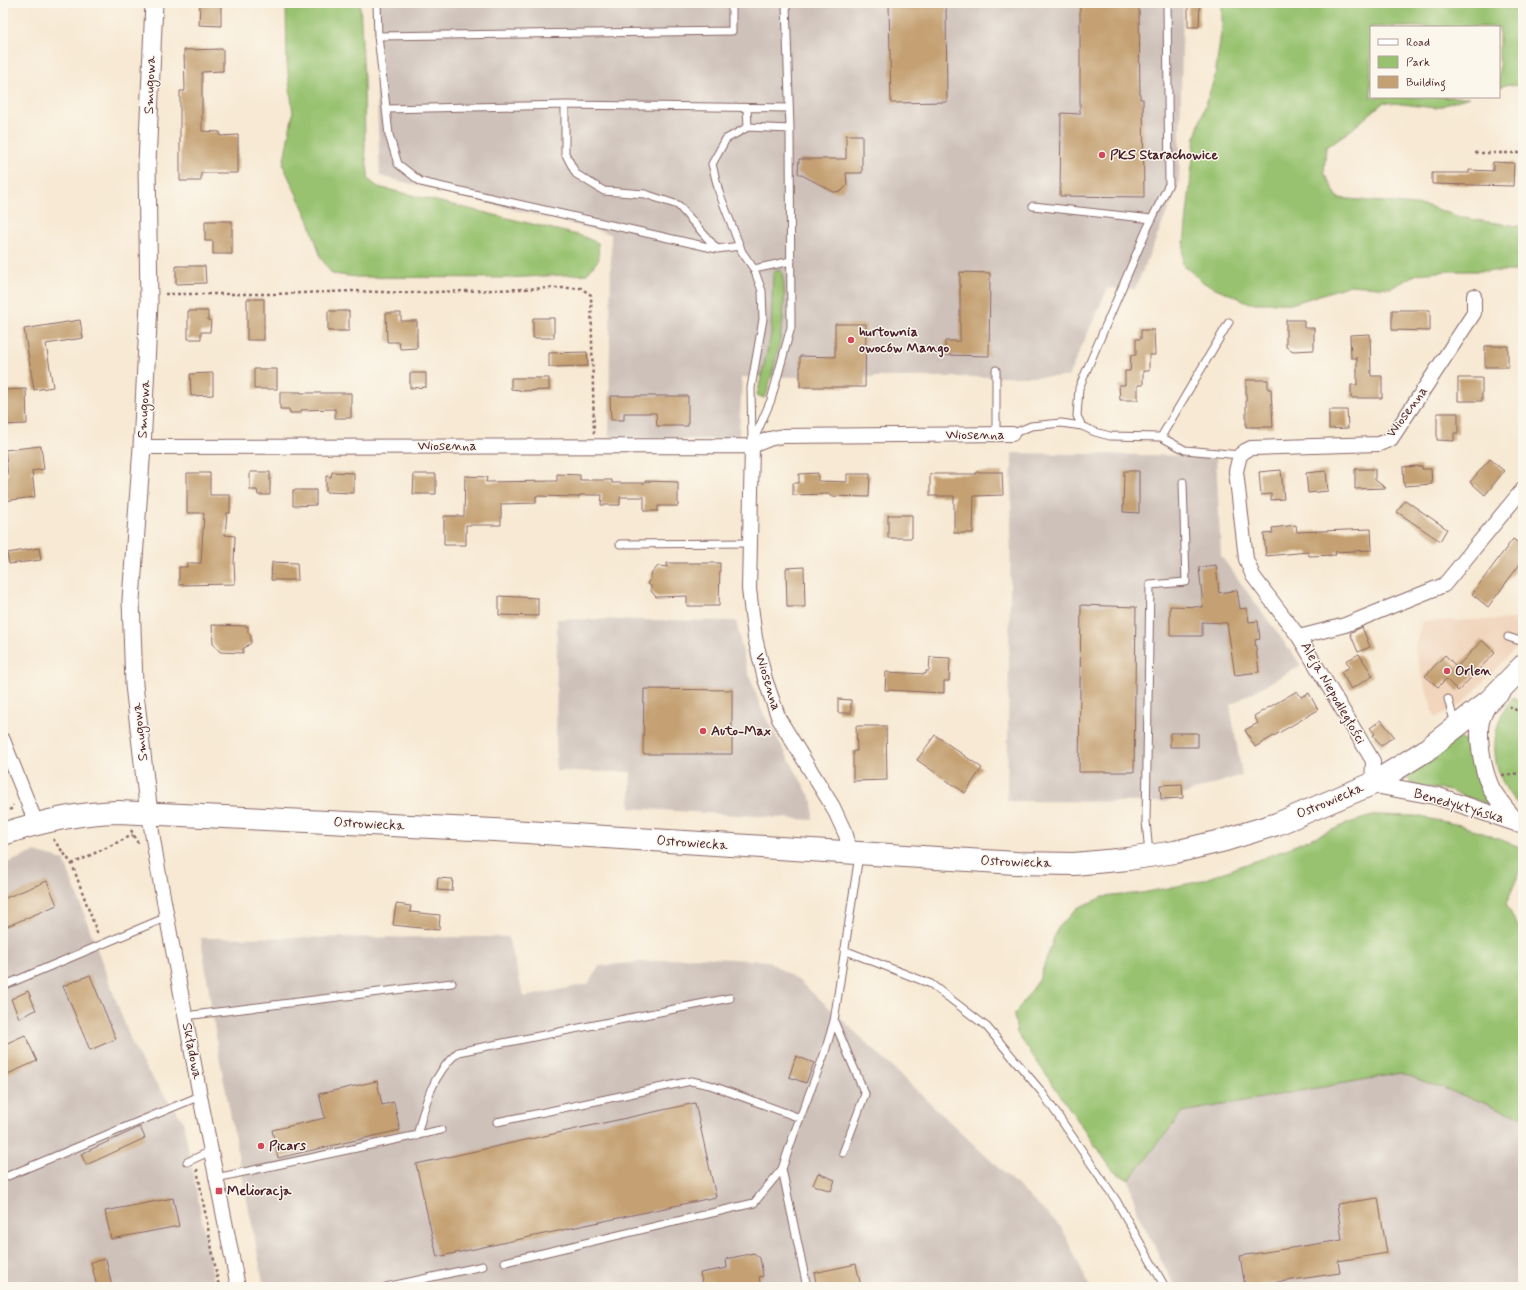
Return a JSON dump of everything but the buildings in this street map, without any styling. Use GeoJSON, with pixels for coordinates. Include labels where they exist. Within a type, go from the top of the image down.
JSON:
{"type":"FeatureCollection","features":[{"type":"Feature","properties":{"kind":"main road"},"geometry":{"type":"LineString","coordinates":[[1372,784],[1425,750],[1489,701],[1523,666]]}},
{"type":"Feature","properties":{"kind":"main road","name":"Ostrowiecka"},"geometry":{"type":"LineString","coordinates":[[3,834],[36,823],[95,812],[118,812],[494,830],[1016,863],[1074,864],[1175,852],[1225,840],[1269,826],[1372,784]]}},
{"type":"Feature","properties":{"kind":"street","name":"Smugowa"},"geometry":{"type":"LineString","coordinates":[[149,814],[134,685],[131,600],[142,447],[149,294],[147,163],[154,3]]}},
{"type":"Feature","properties":{"kind":"street","name":"Wiosenna"},"geometry":{"type":"LineString","coordinates":[[1240,455],[1244,451],[1252,448],[1379,444],[1391,439],[1474,313],[1474,296]]}},
{"type":"Feature","properties":{"kind":"street","name":"Wiosenna"},"geometry":{"type":"LineString","coordinates":[[142,447],[752,446],[776,436],[1012,434]]}},
{"type":"Feature","properties":{"kind":"street","name":"Wiosenna"},"geometry":{"type":"LineString","coordinates":[[752,446],[749,589],[753,627],[764,679],[779,719],[833,807],[855,853]]}},
{"type":"Feature","properties":{"kind":"street"},"geometry":{"type":"LineString","coordinates":[[1240,455],[1236,471],[1246,559],[1252,576],[1299,637]]}},
{"type":"Feature","properties":{"kind":"street","name":"Aleja Niepodległości"},"geometry":{"type":"LineString","coordinates":[[1372,784],[1373,761],[1299,637],[1345,625],[1444,585],[1523,488]]}},
{"type":"Feature","properties":{"kind":"street"},"geometry":{"type":"LineString","coordinates":[[1489,701],[1480,722],[1481,746],[1485,771],[1492,789],[1504,808],[1521,825]]}},
{"type":"Feature","properties":{"kind":"street"},"geometry":{"type":"LineString","coordinates":[[4,747],[36,823]]}},
{"type":"Feature","properties":{"kind":"street","name":"Benedyktyńska"},"geometry":{"type":"LineString","coordinates":[[1372,784],[1436,796],[1521,825]]}},
{"type":"Feature","properties":{"kind":"street","name":"Składowa"},"geometry":{"type":"LineString","coordinates":[[149,814],[200,1096],[238,1287]]}},
{"type":"Feature","properties":{"kind":"lane"},"geometry":{"type":"LineString","coordinates":[[378,3],[378,36],[389,135],[398,164],[421,182],[720,250],[740,246]]}},
{"type":"Feature","properties":{"kind":"lane"},"geometry":{"type":"LineString","coordinates":[[378,36],[732,31],[732,3]]}},
{"type":"Feature","properties":{"kind":"lane"},"geometry":{"type":"LineString","coordinates":[[752,446],[771,400],[791,327],[790,129],[786,3]]}},
{"type":"Feature","properties":{"kind":"lane"},"geometry":{"type":"LineString","coordinates":[[1082,426],[1077,416],[1079,388],[1152,219],[1169,184],[1167,3]]}},
{"type":"Feature","properties":{"kind":"lane"},"geometry":{"type":"LineString","coordinates":[[386,109],[565,105],[789,108]]}},
{"type":"Feature","properties":{"kind":"lane"},"geometry":{"type":"LineString","coordinates":[[565,105],[565,153],[576,174],[604,191],[645,194],[678,205],[717,249]]}},
{"type":"Feature","properties":{"kind":"lane"},"geometry":{"type":"LineString","coordinates":[[747,108],[748,127]]}},
{"type":"Feature","properties":{"kind":"lane"},"geometry":{"type":"LineString","coordinates":[[752,446],[751,388],[763,319],[762,291],[754,269],[742,252],[718,192],[712,164],[726,139],[748,127],[790,129]]}},
{"type":"Feature","properties":{"kind":"lane"},"geometry":{"type":"LineString","coordinates":[[1033,206],[1152,219]]}},
{"type":"Feature","properties":{"kind":"lane"},"geometry":{"type":"LineString","coordinates":[[754,269],[791,261]]}},
{"type":"Feature","properties":{"kind":"lane"},"geometry":{"type":"LineString","coordinates":[[1161,437],[1229,322]]}},
{"type":"Feature","properties":{"kind":"lane"},"geometry":{"type":"LineString","coordinates":[[996,370],[996,434]]}},
{"type":"Feature","properties":{"kind":"lane","name":"Wiosenna"},"geometry":{"type":"LineString","coordinates":[[1012,434],[1039,425],[1061,423],[1082,426],[1095,432],[1110,436],[1161,437],[1185,450],[1240,455]]}},
{"type":"Feature","properties":{"kind":"lane"},"geometry":{"type":"LineString","coordinates":[[1149,856],[1146,820],[1150,585],[1186,582],[1183,482]]}},
{"type":"Feature","properties":{"kind":"lane"},"geometry":{"type":"LineString","coordinates":[[620,544],[750,543]]}},
{"type":"Feature","properties":{"kind":"lane"},"geometry":{"type":"LineString","coordinates":[[1508,637],[1523,642]]}},
{"type":"Feature","properties":{"kind":"lane"},"geometry":{"type":"LineString","coordinates":[[1448,699],[1455,727]]}},
{"type":"Feature","properties":{"kind":"lane"},"geometry":{"type":"LineString","coordinates":[[505,1262],[754,1203],[782,1169],[824,1056],[834,1021],[855,853]]}},
{"type":"Feature","properties":{"kind":"lane"},"geometry":{"type":"LineString","coordinates":[[3,986],[167,917]]}},
{"type":"Feature","properties":{"kind":"lane"},"geometry":{"type":"LineString","coordinates":[[844,950],[931,984],[987,1027],[1041,1091],[1107,1187],[1120,1206],[1165,1287]]}},
{"type":"Feature","properties":{"kind":"lane"},"geometry":{"type":"LineString","coordinates":[[185,1016],[452,982]]}},
{"type":"Feature","properties":{"kind":"lane"},"geometry":{"type":"LineString","coordinates":[[417,1136],[426,1100],[442,1069],[458,1052],[730,998]]}},
{"type":"Feature","properties":{"kind":"lane"},"geometry":{"type":"LineString","coordinates":[[834,1021],[865,1094],[843,1153]]}},
{"type":"Feature","properties":{"kind":"lane"},"geometry":{"type":"LineString","coordinates":[[497,1122],[691,1081],[710,1085],[800,1118]]}},
{"type":"Feature","properties":{"kind":"lane"},"geometry":{"type":"LineString","coordinates":[[3,1178],[200,1096]]}},
{"type":"Feature","properties":{"kind":"lane"},"geometry":{"type":"LineString","coordinates":[[216,1178],[441,1130]]}},
{"type":"Feature","properties":{"kind":"lane"},"geometry":{"type":"LineString","coordinates":[[187,1162],[211,1151]]}},
{"type":"Feature","properties":{"kind":"lane"},"geometry":{"type":"LineString","coordinates":[[782,1169],[807,1287]]}},
{"type":"Feature","properties":{"kind":"lane"},"geometry":{"type":"LineString","coordinates":[[386,1287],[483,1266]]}},
{"type":"Feature","properties":{"kind":"path"},"geometry":{"type":"LineString","coordinates":[[1476,152],[1523,153]]}},
{"type":"Feature","properties":{"kind":"path"},"geometry":{"type":"LineString","coordinates":[[149,294],[274,294],[354,291],[408,293],[536,288],[581,288],[591,295],[594,446]]}},
{"type":"Feature","properties":{"kind":"path"},"geometry":{"type":"LineString","coordinates":[[1514,709],[1523,714]]}},
{"type":"Feature","properties":{"kind":"path"},"geometry":{"type":"LineString","coordinates":[[1507,774],[1523,772]]}},
{"type":"Feature","properties":{"kind":"path"},"geometry":{"type":"LineString","coordinates":[[3,814],[11,809],[14,800]]}},
{"type":"Feature","properties":{"kind":"path"},"geometry":{"type":"LineString","coordinates":[[124,830],[131,830],[139,846]]}},
{"type":"Feature","properties":{"kind":"path"},"geometry":{"type":"LineString","coordinates":[[59,835],[52,837],[72,864],[102,944]]}},
{"type":"Feature","properties":{"kind":"path"},"geometry":{"type":"LineString","coordinates":[[72,864],[133,835]]}},
{"type":"Feature","properties":{"kind":"path"},"geometry":{"type":"LineString","coordinates":[[195,1159],[219,1287]]}},
{"type":"Feature","properties":{"kind":"shaded area"},"geometry":{"type":"Polygon","coordinates":[[[373,3],[1183,3],[1179,184],[1135,289],[1108,288],[1068,377],[742,377],[739,439],[609,437],[611,234],[380,176],[373,3]]]}},
{"type":"Feature","properties":{"kind":"shaded area"},"geometry":{"type":"Polygon","coordinates":[[[1012,453],[1216,456],[1221,556],[1301,665],[1230,705],[1242,775],[1195,790],[1165,802],[1007,801],[1012,453]]]}},
{"type":"Feature","properties":{"kind":"shaded area"},"geometry":{"type":"Polygon","coordinates":[[[557,619],[736,621],[745,662],[762,711],[813,802],[813,820],[630,808],[631,772],[556,771],[557,619]]]}},
{"type":"Feature","properties":{"kind":"shaded area"},"geometry":{"type":"Polygon","coordinates":[[[1523,619],[1523,636],[1512,652],[1460,706],[1435,718],[1414,649],[1423,621],[1523,619]]]}},
{"type":"Feature","properties":{"kind":"shaded area"},"geometry":{"type":"Polygon","coordinates":[[[34,852],[64,860],[133,1046],[144,1066],[183,1121],[215,1287],[3,1287],[3,865],[34,852]]]}},
{"type":"Feature","properties":{"kind":"shaded area"},"geometry":{"type":"Polygon","coordinates":[[[508,937],[524,997],[588,984],[599,966],[694,957],[768,961],[799,981],[833,1011],[1061,1227],[1090,1287],[264,1287],[218,1051],[201,938],[508,937]]]}},
{"type":"Feature","properties":{"kind":"shaded area"},"geometry":{"type":"Polygon","coordinates":[[[1401,1073],[1523,1117],[1523,1287],[1175,1287],[1138,1214],[1129,1180],[1184,1110],[1401,1073]]]}},
{"type":"Feature","properties":{"kind":"green space"},"geometry":{"type":"Polygon","coordinates":[[[286,3],[360,3],[364,80],[365,151],[369,180],[378,187],[582,236],[598,243],[599,259],[587,274],[505,278],[357,277],[332,274],[321,258],[309,221],[283,165],[293,113],[287,65],[286,3]]]}},
{"type":"Feature","properties":{"kind":"green space"},"geometry":{"type":"Polygon","coordinates":[[[1222,3],[1523,3],[1523,87],[1508,84],[1500,87],[1500,26],[1370,26],[1370,98],[1466,98],[1436,108],[1384,102],[1351,130],[1326,147],[1324,173],[1338,198],[1428,206],[1463,218],[1523,227],[1523,271],[1450,271],[1417,274],[1391,288],[1350,285],[1295,303],[1250,303],[1204,283],[1182,264],[1195,137],[1215,76],[1222,26],[1222,3]]]}},
{"type":"Feature","properties":{"kind":"green space"},"geometry":{"type":"Polygon","coordinates":[[[777,270],[781,270],[784,284],[783,315],[778,349],[767,393],[764,398],[757,395],[771,335],[773,274],[777,270]]]}},
{"type":"Feature","properties":{"kind":"green space"},"geometry":{"type":"Polygon","coordinates":[[[1513,697],[1523,703],[1523,809],[1512,798],[1504,784],[1498,770],[1495,755],[1495,740],[1498,724],[1504,710],[1513,697]]]}},
{"type":"Feature","properties":{"kind":"green space"},"geometry":{"type":"Polygon","coordinates":[[[1457,739],[1463,739],[1470,742],[1477,775],[1493,806],[1450,791],[1413,785],[1407,778],[1409,774],[1457,739]]]}},
{"type":"Feature","properties":{"kind":"green space"},"geometry":{"type":"Polygon","coordinates":[[[1375,815],[1416,816],[1460,825],[1523,848],[1523,864],[1506,904],[1523,935],[1523,1117],[1401,1073],[1183,1112],[1129,1180],[1113,1171],[1017,1033],[1014,1015],[1039,980],[1057,929],[1077,908],[1103,897],[1142,893],[1197,882],[1274,854],[1349,823],[1375,815]]]}},
{"type":"Feature","properties":{"kind":"place","name":"PKS Starachowice"},"geometry":{"type":"Point","coordinates":[1102,155]}},
{"type":"Feature","properties":{"kind":"place","name":"hurtownia owoców Mango"},"geometry":{"type":"Point","coordinates":[851,340]}},
{"type":"Feature","properties":{"kind":"place","name":"Orlen"},"geometry":{"type":"Point","coordinates":[1447,671]}},
{"type":"Feature","properties":{"kind":"place","name":"Auto-Max"},"geometry":{"type":"Point","coordinates":[703,731]}},
{"type":"Feature","properties":{"kind":"place","name":"Picars"},"geometry":{"type":"Point","coordinates":[261,1146]}},
{"type":"Feature","properties":{"kind":"place","name":"Melioracja"},"geometry":{"type":"Point","coordinates":[219,1191]}}]}
